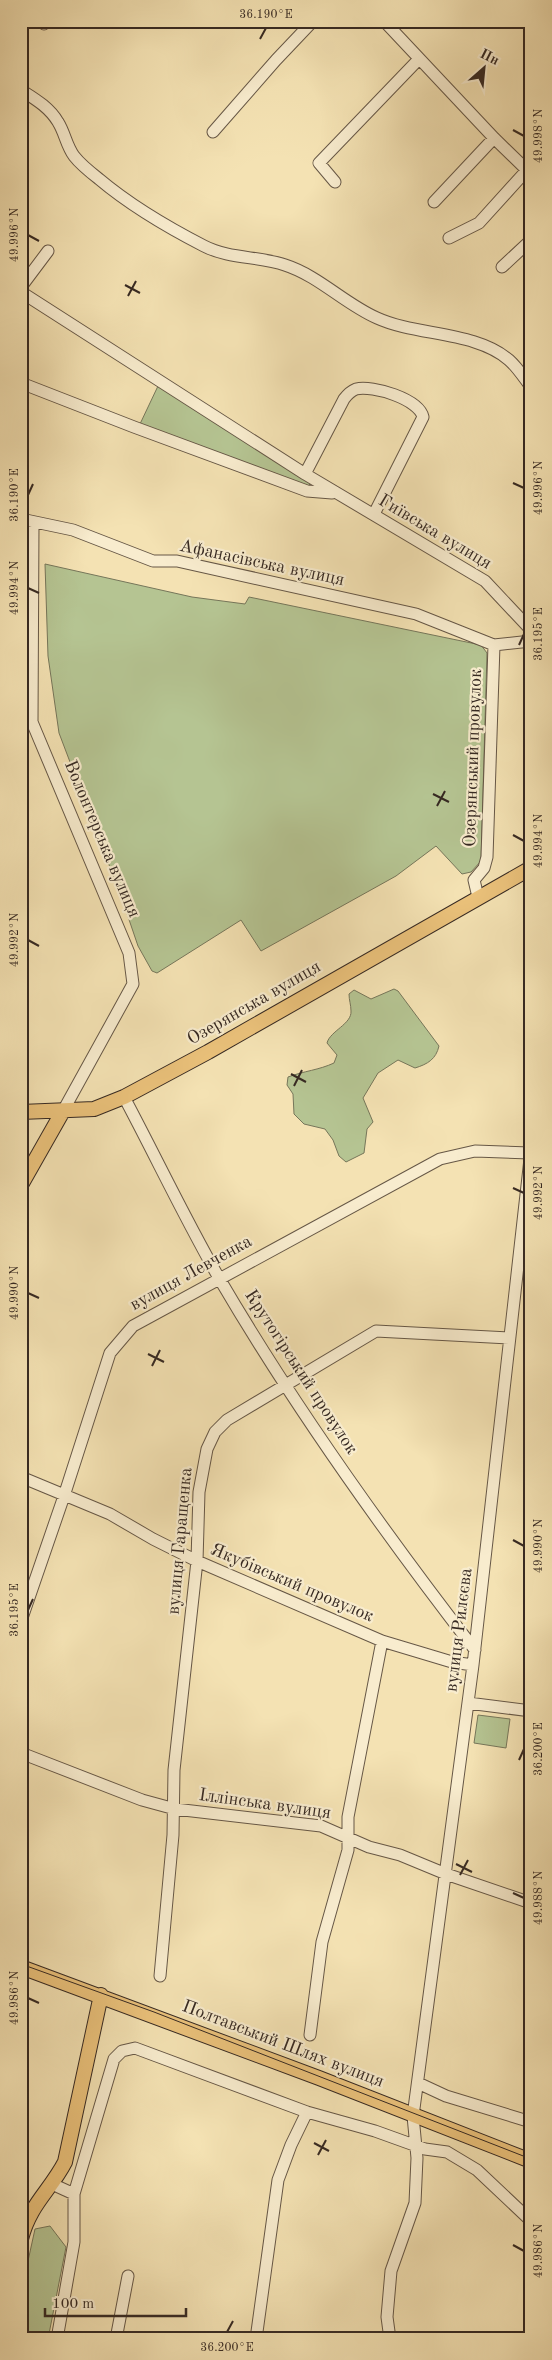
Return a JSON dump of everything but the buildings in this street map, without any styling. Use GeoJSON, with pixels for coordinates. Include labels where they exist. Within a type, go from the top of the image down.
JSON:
{"type":"FeatureCollection","features":[{"type":"Feature","properties":{"kind":"main road","name":"Озерянська вулиця"},"geometry":{"type":"LineString","coordinates":[[63,1111],[94,1109],[124,1097],[208,1052],[531,868]]}},
{"type":"Feature","properties":{"kind":"main road"},"geometry":{"type":"LineString","coordinates":[[21,1112],[63,1111]]}},
{"type":"Feature","properties":{"kind":"main road"},"geometry":{"type":"LineString","coordinates":[[21,1185],[63,1111]]}},
{"type":"Feature","properties":{"kind":"main road","name":"Полтавський Шлях вулиця"},"geometry":{"type":"LineString","coordinates":[[21,1967],[101,1995],[531,2161]]}},
{"type":"Feature","properties":{"kind":"main road"},"geometry":{"type":"LineString","coordinates":[[21,2239],[33,2207],[61,2170],[69,2149],[101,1995]]}},
{"type":"Feature","properties":{"kind":"street"},"geometry":{"type":"LineString","coordinates":[[213,132],[313,21]]}},
{"type":"Feature","properties":{"kind":"street"},"geometry":{"type":"LineString","coordinates":[[384,21],[494,138],[529,172],[479,223],[448,238]]}},
{"type":"Feature","properties":{"kind":"street"},"geometry":{"type":"LineString","coordinates":[[335,182],[319,163],[419,59]]}},
{"type":"Feature","properties":{"kind":"street"},"geometry":{"type":"LineString","coordinates":[[21,90],[44,105],[58,122],[66,144],[74,157],[110,188],[151,218],[207,248],[237,256],[265,259],[287,265],[314,279],[377,318],[415,330],[465,340],[493,350],[509,360],[531,387]]}},
{"type":"Feature","properties":{"kind":"street"},"geometry":{"type":"LineString","coordinates":[[434,202],[494,138]]}},
{"type":"Feature","properties":{"kind":"street"},"geometry":{"type":"LineString","coordinates":[[502,267],[531,240]]}},
{"type":"Feature","properties":{"kind":"street"},"geometry":{"type":"LineString","coordinates":[[21,287],[48,251]]}},
{"type":"Feature","properties":{"kind":"street","name":"Гиївська вулиця"},"geometry":{"type":"LineString","coordinates":[[21,292],[304,474],[485,581],[531,630]]}},
{"type":"Feature","properties":{"kind":"street","name":"Гиївська вулиця"},"geometry":{"type":"LineString","coordinates":[[21,383],[307,491],[335,493]]}},
{"type":"Feature","properties":{"kind":"street"},"geometry":{"type":"LineString","coordinates":[[304,474],[344,399],[350,392],[356,389],[370,388],[397,396],[418,407],[423,417],[374,514]]}},
{"type":"Feature","properties":{"kind":"street","name":"Афанасівська вулиця"},"geometry":{"type":"LineString","coordinates":[[21,519],[73,530],[153,560],[177,562],[416,614],[494,645]]}},
{"type":"Feature","properties":{"kind":"street","name":"Волонтерська вулиця"},"geometry":{"type":"LineString","coordinates":[[33,523],[32,722],[129,953],[133,984],[63,1111]]}},
{"type":"Feature","properties":{"kind":"street"},"geometry":{"type":"LineString","coordinates":[[494,645],[531,641]]}},
{"type":"Feature","properties":{"kind":"street","name":"Озерянський провулок"},"geometry":{"type":"LineString","coordinates":[[478,897],[474,880],[484,868],[487,856],[494,645]]}},
{"type":"Feature","properties":{"kind":"street","name":"Крутогірський провулок"},"geometry":{"type":"LineString","coordinates":[[124,1097],[219,1277],[285,1385],[396,1548],[475,1650]]}},
{"type":"Feature","properties":{"kind":"street","name":"вулиця Левченка"},"geometry":{"type":"LineString","coordinates":[[21,1622],[110,1353],[133,1326],[219,1277],[440,1159],[475,1150],[531,1151]]}},
{"type":"Feature","properties":{"kind":"street","name":"вулиця Рилєєва"},"geometry":{"type":"LineString","coordinates":[[390,2339],[387,2317],[391,2271],[414,2203],[417,2158],[413,2114],[475,1650],[531,1151]]}},
{"type":"Feature","properties":{"kind":"street","name":"вулиця Гаращенка"},"geometry":{"type":"LineString","coordinates":[[160,1976],[175,1809],[174,1770],[197,1561],[199,1492],[207,1449],[215,1432],[228,1420],[376,1331],[509,1338]]}},
{"type":"Feature","properties":{"kind":"street","name":"Якубівський провулок"},"geometry":{"type":"LineString","coordinates":[[21,1477],[110,1514],[153,1540],[197,1561],[382,1641],[452,1662],[473,1665]]}},
{"type":"Feature","properties":{"kind":"street"},"geometry":{"type":"LineString","coordinates":[[310,2036],[322,1942],[348,1850],[348,1817],[382,1641]]}},
{"type":"Feature","properties":{"kind":"street"},"geometry":{"type":"LineString","coordinates":[[468,1703],[531,1711]]}},
{"type":"Feature","properties":{"kind":"street","name":"Іллінська вулиця"},"geometry":{"type":"LineString","coordinates":[[21,1753],[142,1800],[175,1809],[321,1826],[369,1847],[400,1855],[446,1874],[531,1903]]}},
{"type":"Feature","properties":{"kind":"street"},"geometry":{"type":"LineString","coordinates":[[57,2339],[74,2242],[74,2194],[114,2059],[122,2051],[135,2048],[307,2112],[375,2131],[416,2146],[440,2150],[459,2158],[482,2175],[531,2221]]}},
{"type":"Feature","properties":{"kind":"street"},"geometry":{"type":"LineString","coordinates":[[418,2083],[446,2096],[531,2122]]}},
{"type":"Feature","properties":{"kind":"street"},"geometry":{"type":"LineString","coordinates":[[256,2339],[278,2180],[291,2145],[307,2112]]}},
{"type":"Feature","properties":{"kind":"street"},"geometry":{"type":"LineString","coordinates":[[52,2184],[74,2194]]}},
{"type":"Feature","properties":{"kind":"street"},"geometry":{"type":"LineString","coordinates":[[116,2339],[128,2276]]}},
{"type":"Feature","properties":{"kind":"green space"},"geometry":{"type":"Polygon","coordinates":[[[158,386],[311,483],[307,487],[140,424],[158,386]]]}},
{"type":"Feature","properties":{"kind":"green space"},"geometry":{"type":"Polygon","coordinates":[[[45,564],[192,597],[245,604],[249,597],[481,645],[487,653],[481,861],[471,872],[462,874],[436,846],[396,876],[261,951],[241,920],[157,973],[152,971],[138,946],[59,733],[48,656],[45,564]]]}},
{"type":"Feature","properties":{"kind":"green space"},"geometry":{"type":"Polygon","coordinates":[[[394,989],[398,991],[439,1046],[438,1051],[434,1058],[424,1065],[415,1068],[398,1060],[378,1073],[363,1098],[373,1122],[367,1129],[364,1153],[346,1162],[339,1156],[333,1140],[325,1129],[304,1124],[294,1114],[293,1094],[287,1085],[288,1077],[334,1063],[337,1055],[327,1043],[350,1016],[349,994],[354,990],[371,999],[394,989]]]}},
{"type":"Feature","properties":{"kind":"green space"},"geometry":{"type":"Polygon","coordinates":[[[478,1715],[510,1719],[506,1748],[474,1743],[478,1715]]]}},
{"type":"Feature","properties":{"kind":"green space"},"geometry":{"type":"Polygon","coordinates":[[[50,2226],[66,2247],[48,2339],[21,2339],[21,2293],[35,2229],[50,2226]]]}},
{"type":"Feature","properties":{"kind":"tram line"},"geometry":{"type":"LineString","coordinates":[[21,1964],[154,2012],[531,2159]]}}]}
